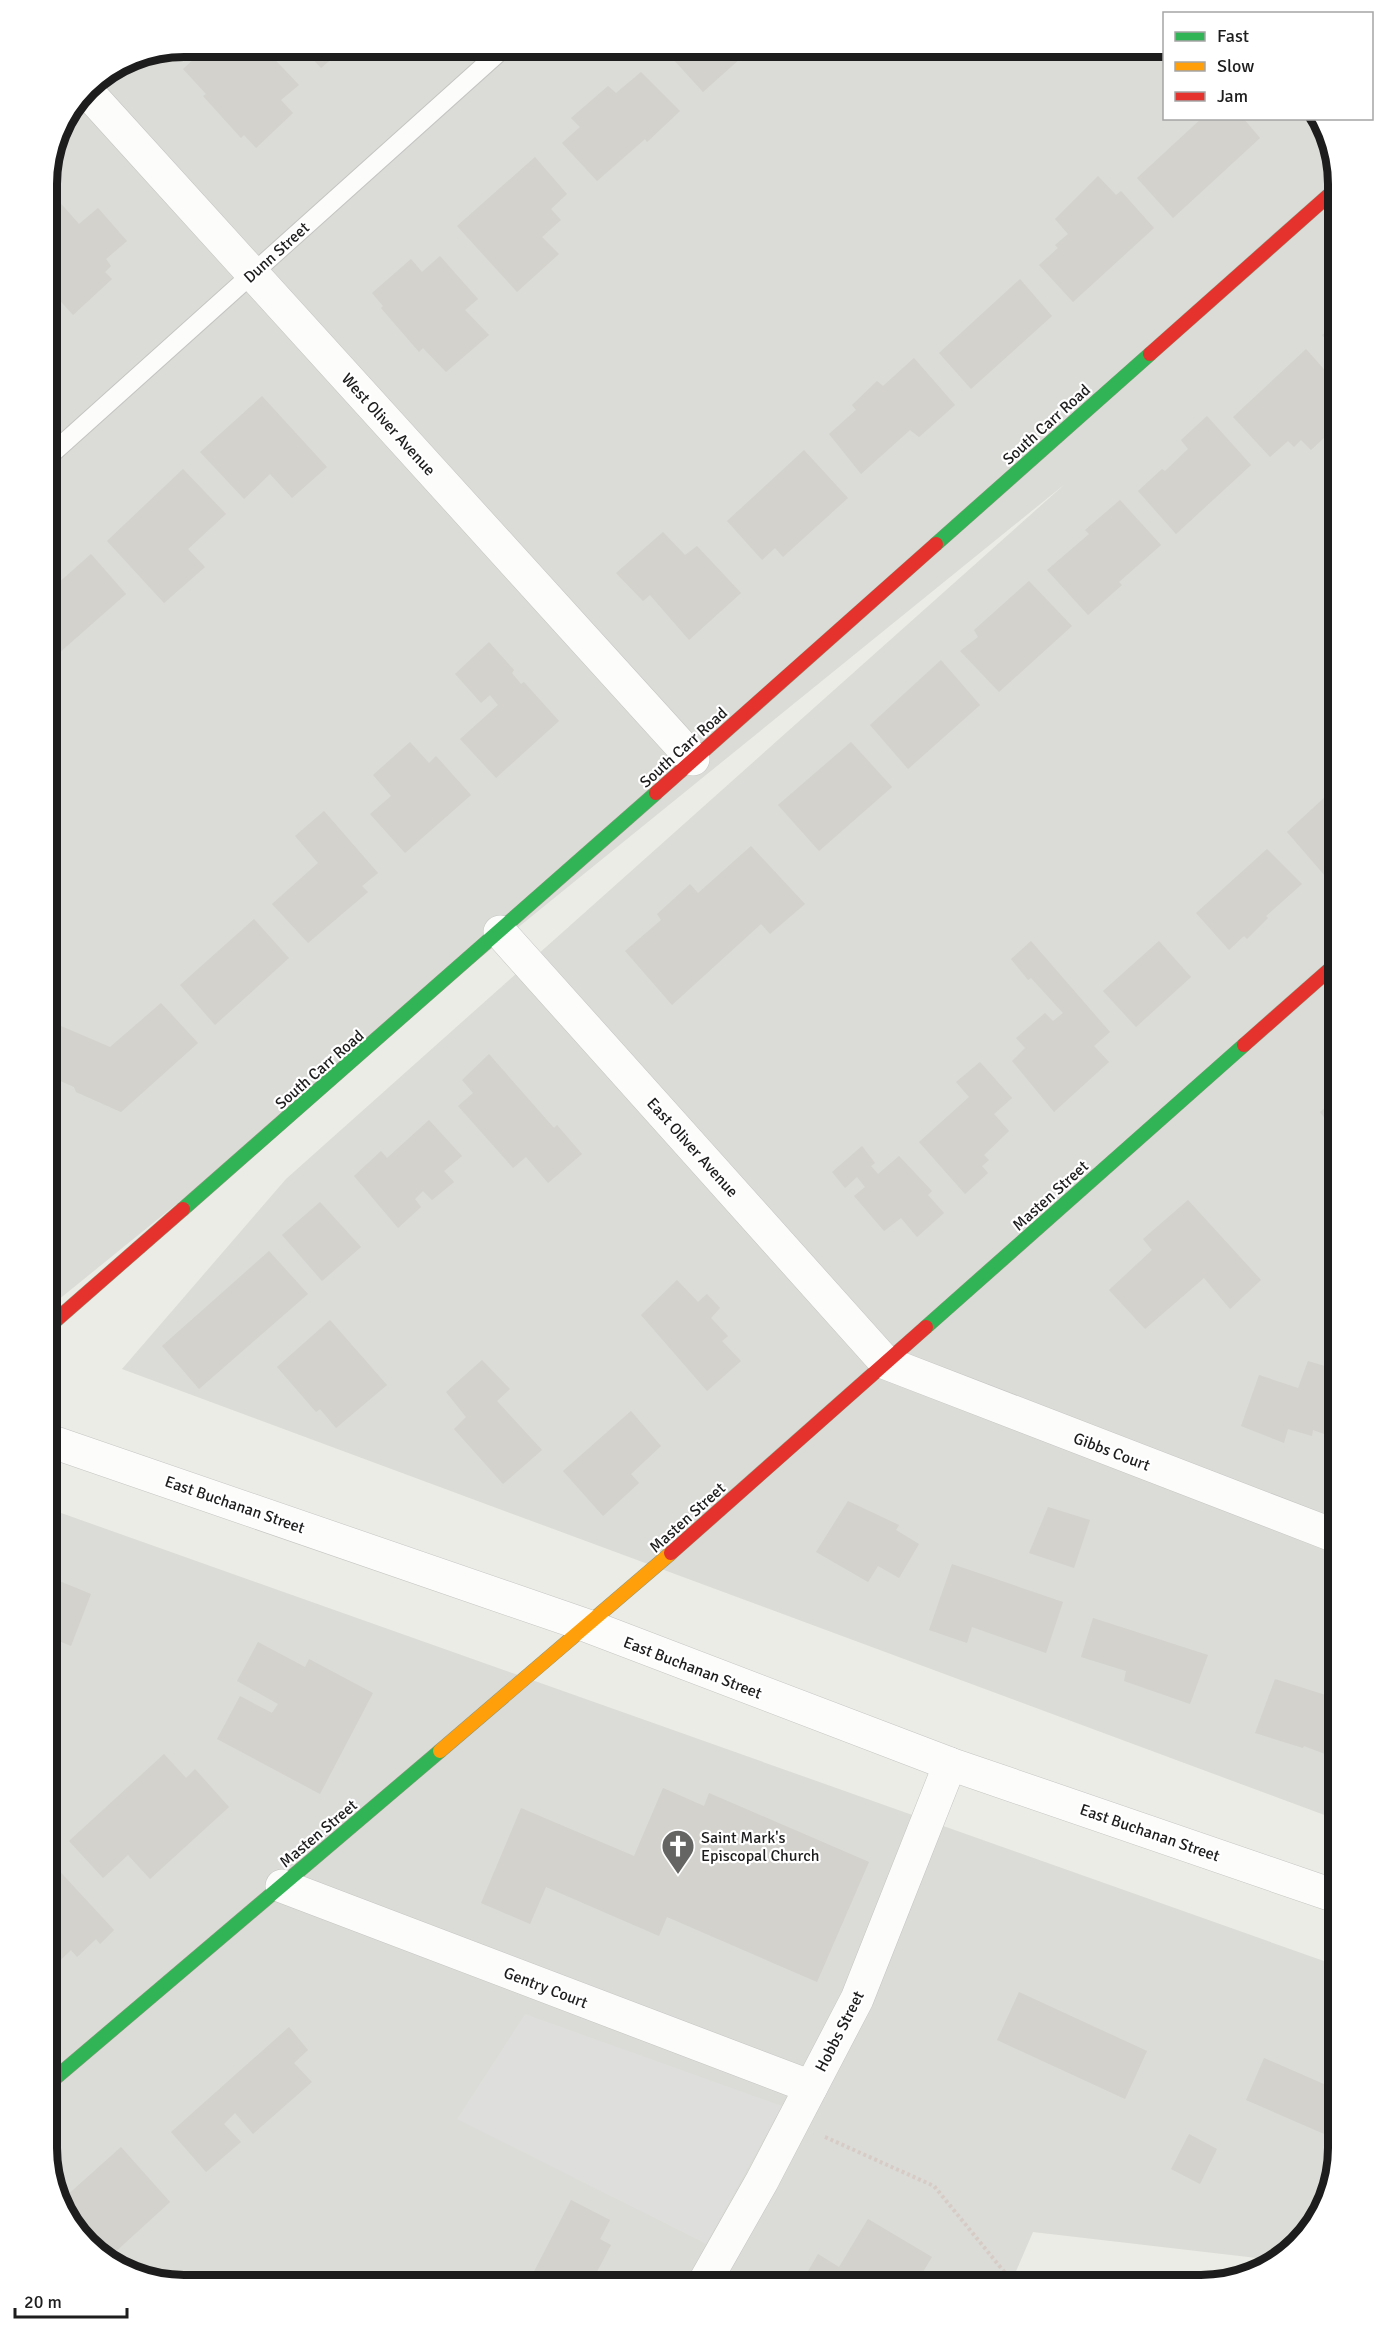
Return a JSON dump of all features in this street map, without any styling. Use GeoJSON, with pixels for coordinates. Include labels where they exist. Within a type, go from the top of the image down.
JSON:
{"type":"FeatureCollection","features":[{"type":"Feature","properties":{"kind":"street","name":"West Oliver Avenue"},"geometry":{"type":"LineString","coordinates":[[92,97],[693,759]]}},
{"type":"Feature","properties":{"kind":"street","name":"South Carr Road"},"geometry":{"type":"LineString","coordinates":[[57,1320],[500,932],[1328,196]]}},
{"type":"Feature","properties":{"kind":"street","name":"East Oliver Avenue"},"geometry":{"type":"LineString","coordinates":[[500,932],[886,1363]]}},
{"type":"Feature","properties":{"kind":"street","name":"Masten Street"},"geometry":{"type":"LineString","coordinates":[[57,2076],[588,1626],[1328,971]]}},
{"type":"Feature","properties":{"kind":"street","name":"Gibbs Court"},"geometry":{"type":"LineString","coordinates":[[886,1363],[1328,1534]]}},
{"type":"Feature","properties":{"kind":"street","name":"East Buchanan Street"},"geometry":{"type":"LineString","coordinates":[[57,1443],[588,1626],[950,1764],[1328,1894]]}},
{"type":"Feature","properties":{"kind":"street","name":"Hobbs Street"},"geometry":{"type":"LineString","coordinates":[[708,2275],[857,2000],[950,1764]]}},
{"type":"Feature","properties":{"kind":"street","name":"Gentry Court"},"geometry":{"type":"LineString","coordinates":[[282,1886],[811,2087]]}},
{"type":"Feature","properties":{"kind":"lane","name":"Dunn Street"},"geometry":{"type":"LineString","coordinates":[[57,449],[494,57]]}},
{"type":"Feature","properties":{"kind":"path"},"geometry":{"type":"LineString","coordinates":[[792,2122],[934,2186],[1007,2275]]}},
{"type":"Feature","properties":{"kind":"shaded area"},"geometry":{"type":"Polygon","coordinates":[[[184,57],[1163,57],[1163,120],[1311,120],[1321,143],[1327,168],[1328,1816],[122,1369],[286,1179],[1065,484],[57,1301],[57,176],[61,151],[67,135],[78,113],[89,100],[113,78],[128,70],[151,61],[184,57]]]}},
{"type":"Feature","properties":{"kind":"shaded area"},"geometry":{"type":"Polygon","coordinates":[[[57,1512],[1328,1962],[1327,2164],[1318,2197],[1302,2225],[1291,2238],[1263,2259],[1033,2232],[1014,2275],[176,2275],[143,2268],[113,2254],[78,2219],[64,2189],[58,2164],[57,1512]]]}},
{"type":"Feature","properties":{"kind":"shaded area"},"geometry":{"type":"Polygon","coordinates":[[[525,2014],[782,2106],[706,2244],[457,2119],[525,2014]]]}},
{"type":"Feature","properties":{"kind":"building"},"geometry":{"type":"Polygon","coordinates":[[[196,57],[272,57],[299,85],[281,100],[293,113],[256,148],[244,135],[241,138],[203,96],[206,94],[183,69],[196,57]]]}},
{"type":"Feature","properties":{"kind":"building"},"geometry":{"type":"Polygon","coordinates":[[[311,57],[334,57],[321,68],[311,57]]]}},
{"type":"Feature","properties":{"kind":"building"},"geometry":{"type":"Polygon","coordinates":[[[671,57],[742,57],[703,92],[671,57]]]}},
{"type":"Feature","properties":{"kind":"building"},"geometry":{"type":"Polygon","coordinates":[[[641,72],[680,111],[647,142],[645,139],[597,181],[562,143],[580,127],[571,118],[608,86],[616,93],[641,72]]]}},
{"type":"Feature","properties":{"kind":"building"},"geometry":{"type":"Polygon","coordinates":[[[1200,120],[1245,120],[1260,138],[1173,218],[1137,178],[1200,120]]]}},
{"type":"Feature","properties":{"kind":"building"},"geometry":{"type":"Polygon","coordinates":[[[535,157],[567,194],[551,209],[561,220],[542,237],[559,254],[517,292],[457,226],[535,157]]]}},
{"type":"Feature","properties":{"kind":"building"},"geometry":{"type":"Polygon","coordinates":[[[1098,176],[1116,195],[1121,191],[1154,228],[1073,302],[1039,265],[1058,248],[1055,245],[1068,234],[1055,219],[1098,176]]]}},
{"type":"Feature","properties":{"kind":"building"},"geometry":{"type":"Polygon","coordinates":[[[57,199],[79,224],[98,208],[127,241],[106,259],[111,266],[105,272],[112,279],[73,315],[57,297],[57,199]]]}},
{"type":"Feature","properties":{"kind":"building"},"geometry":{"type":"Polygon","coordinates":[[[440,256],[478,299],[465,310],[489,335],[446,372],[423,348],[419,352],[381,308],[383,306],[372,293],[411,259],[422,272],[440,256]]]}},
{"type":"Feature","properties":{"kind":"building"},"geometry":{"type":"Polygon","coordinates":[[[1020,279],[1052,316],[971,389],[939,353],[1020,279]]]}},
{"type":"Feature","properties":{"kind":"building"},"geometry":{"type":"Polygon","coordinates":[[[1328,330],[1328,342],[1322,335],[1328,330]]]}},
{"type":"Feature","properties":{"kind":"building"},"geometry":{"type":"Polygon","coordinates":[[[1306,349],[1328,374],[1328,413],[1326,415],[1328,434],[1311,450],[1301,440],[1294,447],[1288,441],[1270,457],[1233,417],[1306,349]]]}},
{"type":"Feature","properties":{"kind":"building"},"geometry":{"type":"Polygon","coordinates":[[[914,358],[955,405],[919,437],[910,430],[861,474],[829,434],[856,410],[852,405],[877,381],[883,386],[914,358]]]}},
{"type":"Feature","properties":{"kind":"building"},"geometry":{"type":"Polygon","coordinates":[[[262,396],[327,467],[292,498],[270,474],[244,499],[200,452],[262,396]]]}},
{"type":"Feature","properties":{"kind":"building"},"geometry":{"type":"Polygon","coordinates":[[[1207,416],[1251,465],[1176,534],[1138,491],[1162,469],[1165,471],[1188,449],[1181,440],[1207,416]]]}},
{"type":"Feature","properties":{"kind":"building"},"geometry":{"type":"Polygon","coordinates":[[[804,450],[848,498],[783,557],[775,548],[762,560],[727,521],[804,450]]]}},
{"type":"Feature","properties":{"kind":"building"},"geometry":{"type":"Polygon","coordinates":[[[183,469],[226,514],[188,549],[205,567],[164,603],[107,541],[183,469]]]}},
{"type":"Feature","properties":{"kind":"building"},"geometry":{"type":"Polygon","coordinates":[[[1120,500],[1161,545],[1119,582],[1122,585],[1088,615],[1047,570],[1089,534],[1085,530],[1120,500]]]}},
{"type":"Feature","properties":{"kind":"building"},"geometry":{"type":"Polygon","coordinates":[[[663,532],[685,555],[697,546],[741,593],[689,640],[650,595],[643,601],[616,573],[663,532]]]}},
{"type":"Feature","properties":{"kind":"building"},"geometry":{"type":"Polygon","coordinates":[[[91,554],[126,594],[57,655],[57,584],[91,554]]]}},
{"type":"Feature","properties":{"kind":"building"},"geometry":{"type":"Polygon","coordinates":[[[1029,581],[1072,626],[999,692],[960,651],[978,637],[974,630],[1029,581]]]}},
{"type":"Feature","properties":{"kind":"building"},"geometry":{"type":"Polygon","coordinates":[[[489,642],[514,670],[512,673],[521,684],[524,682],[559,721],[496,778],[460,739],[498,705],[490,695],[481,703],[455,674],[489,642]]]}},
{"type":"Feature","properties":{"kind":"building"},"geometry":{"type":"Polygon","coordinates":[[[941,660],[980,705],[908,769],[870,725],[941,660]]]}},
{"type":"Feature","properties":{"kind":"building"},"geometry":{"type":"Polygon","coordinates":[[[410,742],[429,763],[436,756],[471,795],[405,853],[370,814],[391,796],[373,775],[410,742]]]}},
{"type":"Feature","properties":{"kind":"building"},"geometry":{"type":"Polygon","coordinates":[[[851,742],[892,787],[819,851],[778,805],[851,742]]]}},
{"type":"Feature","properties":{"kind":"building"},"geometry":{"type":"Polygon","coordinates":[[[1328,794],[1328,875],[1326,877],[1287,832],[1328,794]]]}},
{"type":"Feature","properties":{"kind":"building"},"geometry":{"type":"Polygon","coordinates":[[[324,811],[378,873],[362,886],[368,892],[308,943],[272,904],[318,863],[295,836],[324,811]]]}},
{"type":"Feature","properties":{"kind":"building"},"geometry":{"type":"Polygon","coordinates":[[[751,846],[805,904],[770,934],[761,924],[672,1005],[625,951],[661,920],[657,914],[690,884],[698,893],[751,846]]]}},
{"type":"Feature","properties":{"kind":"building"},"geometry":{"type":"Polygon","coordinates":[[[1267,849],[1302,884],[1266,916],[1268,918],[1247,939],[1244,936],[1229,950],[1196,913],[1267,849]]]}},
{"type":"Feature","properties":{"kind":"building"},"geometry":{"type":"Polygon","coordinates":[[[254,919],[289,958],[215,1025],[180,985],[254,919]]]}},
{"type":"Feature","properties":{"kind":"building"},"geometry":{"type":"Polygon","coordinates":[[[1031,941],[1110,1032],[1094,1046],[1109,1062],[1054,1112],[1012,1061],[1025,1048],[1016,1038],[1045,1013],[1053,1021],[1063,1013],[1031,978],[1028,980],[1011,959],[1031,941]]]}},
{"type":"Feature","properties":{"kind":"building"},"geometry":{"type":"Polygon","coordinates":[[[1159,941],[1191,977],[1136,1027],[1103,991],[1159,941]]]}},
{"type":"Feature","properties":{"kind":"building"},"geometry":{"type":"Polygon","coordinates":[[[161,1003],[198,1043],[121,1112],[76,1092],[74,1087],[57,1079],[57,1024],[110,1047],[161,1003]]]}},
{"type":"Feature","properties":{"kind":"building"},"geometry":{"type":"Polygon","coordinates":[[[489,1054],[554,1128],[557,1125],[582,1154],[548,1183],[526,1157],[513,1168],[458,1106],[473,1093],[462,1080],[489,1054]]]}},
{"type":"Feature","properties":{"kind":"building"},"geometry":{"type":"Polygon","coordinates":[[[980,1062],[1012,1098],[994,1114],[1009,1131],[984,1155],[989,1160],[982,1166],[988,1173],[965,1194],[919,1142],[969,1097],[956,1082],[980,1062]]]}},
{"type":"Feature","properties":{"kind":"building"},"geometry":{"type":"Polygon","coordinates":[[[1328,1105],[1328,1122],[1320,1112],[1328,1105]]]}},
{"type":"Feature","properties":{"kind":"building"},"geometry":{"type":"Polygon","coordinates":[[[429,1120],[462,1156],[444,1171],[454,1182],[432,1200],[423,1191],[415,1199],[421,1207],[398,1228],[354,1176],[381,1151],[387,1158],[429,1120]]]}},
{"type":"Feature","properties":{"kind":"building"},"geometry":{"type":"Polygon","coordinates":[[[862,1146],[875,1163],[871,1166],[878,1174],[899,1156],[932,1191],[928,1195],[944,1213],[917,1237],[901,1218],[884,1231],[854,1196],[865,1187],[857,1177],[845,1188],[832,1172],[862,1146]]]}},
{"type":"Feature","properties":{"kind":"building"},"geometry":{"type":"Polygon","coordinates":[[[1188,1200],[1261,1280],[1230,1309],[1204,1278],[1145,1329],[1109,1290],[1152,1250],[1143,1239],[1188,1200]]]}},
{"type":"Feature","properties":{"kind":"building"},"geometry":{"type":"Polygon","coordinates":[[[320,1202],[361,1247],[322,1281],[282,1235],[320,1202]]]}},
{"type":"Feature","properties":{"kind":"building"},"geometry":{"type":"Polygon","coordinates":[[[269,1251],[308,1294],[199,1389],[162,1346],[269,1251]]]}},
{"type":"Feature","properties":{"kind":"building"},"geometry":{"type":"Polygon","coordinates":[[[677,1280],[698,1302],[707,1294],[720,1308],[711,1318],[728,1336],[722,1341],[741,1361],[707,1391],[641,1315],[677,1280]]]}},
{"type":"Feature","properties":{"kind":"building"},"geometry":{"type":"Polygon","coordinates":[[[330,1320],[387,1385],[336,1428],[320,1409],[316,1412],[277,1367],[330,1320]]]}},
{"type":"Feature","properties":{"kind":"building"},"geometry":{"type":"Polygon","coordinates":[[[482,1360],[510,1389],[497,1401],[542,1450],[503,1484],[454,1429],[466,1417],[446,1392],[482,1360]]]}},
{"type":"Feature","properties":{"kind":"building"},"geometry":{"type":"Polygon","coordinates":[[[1308,1361],[1328,1367],[1328,1435],[1313,1430],[1312,1436],[1288,1429],[1284,1443],[1241,1426],[1259,1375],[1298,1388],[1308,1361]]]}},
{"type":"Feature","properties":{"kind":"building"},"geometry":{"type":"Polygon","coordinates":[[[631,1411],[661,1446],[631,1474],[639,1483],[603,1516],[563,1471],[631,1411]]]}},
{"type":"Feature","properties":{"kind":"building"},"geometry":{"type":"Polygon","coordinates":[[[848,1501],[899,1525],[896,1530],[919,1544],[899,1578],[878,1566],[868,1582],[816,1552],[848,1501]]]}},
{"type":"Feature","properties":{"kind":"building"},"geometry":{"type":"Polygon","coordinates":[[[1048,1507],[1090,1520],[1074,1568],[1029,1553],[1048,1507]]]}},
{"type":"Feature","properties":{"kind":"building"},"geometry":{"type":"Polygon","coordinates":[[[952,1564],[1063,1602],[1046,1653],[972,1627],[967,1643],[929,1630],[952,1564]]]}},
{"type":"Feature","properties":{"kind":"building"},"geometry":{"type":"Polygon","coordinates":[[[57,1580],[91,1594],[71,1646],[57,1640],[57,1580]]]}},
{"type":"Feature","properties":{"kind":"building"},"geometry":{"type":"Polygon","coordinates":[[[1093,1618],[1208,1655],[1190,1704],[1124,1681],[1126,1671],[1081,1657],[1093,1618]]]}},
{"type":"Feature","properties":{"kind":"building"},"geometry":{"type":"Polygon","coordinates":[[[258,1642],[305,1667],[309,1659],[373,1693],[320,1794],[217,1739],[240,1696],[272,1713],[278,1704],[237,1681],[258,1642]]]}},
{"type":"Feature","properties":{"kind":"building"},"geometry":{"type":"Polygon","coordinates":[[[1275,1679],[1328,1696],[1328,1755],[1304,1746],[1303,1748],[1255,1733],[1275,1679]]]}},
{"type":"Feature","properties":{"kind":"building"},"geometry":{"type":"Polygon","coordinates":[[[164,1754],[186,1778],[195,1769],[229,1807],[150,1879],[128,1855],[103,1878],[69,1841],[164,1754]]]}},
{"type":"Feature","properties":{"kind":"building","name":"Saint Mark's Episcopal Church"},"geometry":{"type":"Polygon","coordinates":[[[663,1788],[704,1806],[709,1793],[869,1862],[817,1982],[667,1917],[659,1936],[546,1887],[530,1924],[481,1903],[521,1808],[634,1856],[663,1788]]]}},
{"type":"Feature","properties":{"kind":"building"},"geometry":{"type":"Polygon","coordinates":[[[57,1868],[114,1930],[100,1944],[96,1939],[77,1957],[71,1950],[57,1963],[57,1868]]]}},
{"type":"Feature","properties":{"kind":"building"},"geometry":{"type":"Polygon","coordinates":[[[1019,1992],[1147,2051],[1125,2099],[997,2040],[1019,1992]]]}},
{"type":"Feature","properties":{"kind":"building"},"geometry":{"type":"Polygon","coordinates":[[[289,2027],[308,2050],[294,2063],[312,2082],[253,2134],[235,2113],[224,2124],[241,2142],[206,2172],[171,2132],[289,2027]]]}},
{"type":"Feature","properties":{"kind":"building"},"geometry":{"type":"Polygon","coordinates":[[[1264,2058],[1326,2085],[1328,2080],[1328,2136],[1246,2100],[1264,2058]]]}},
{"type":"Feature","properties":{"kind":"building"},"geometry":{"type":"Polygon","coordinates":[[[1189,2134],[1217,2149],[1200,2184],[1171,2169],[1189,2134]]]}},
{"type":"Feature","properties":{"kind":"building"},"geometry":{"type":"Polygon","coordinates":[[[121,2147],[170,2202],[113,2254],[71,2206],[67,2196],[121,2147]]]}},
{"type":"Feature","properties":{"kind":"building"},"geometry":{"type":"Polygon","coordinates":[[[571,2200],[610,2220],[600,2239],[611,2245],[595,2275],[532,2275],[571,2200]]]}},
{"type":"Feature","properties":{"kind":"building"},"geometry":{"type":"Polygon","coordinates":[[[868,2219],[932,2257],[921,2275],[806,2275],[818,2254],[839,2267],[868,2219]]]}},
{"type":"Feature","properties":{"kind":"traffic: fast"},"geometry":{"type":"LineString","coordinates":[[936,544],[1150,354]]}},
{"type":"Feature","properties":{"kind":"traffic: fast"},"geometry":{"type":"LineString","coordinates":[[183,1209],[656,793]]}},
{"type":"Feature","properties":{"kind":"traffic: fast"},"geometry":{"type":"LineString","coordinates":[[926,1327],[1244,1045]]}},
{"type":"Feature","properties":{"kind":"traffic: fast"},"geometry":{"type":"LineString","coordinates":[[57,2077],[440,1751]]}},
{"type":"Feature","properties":{"kind":"traffic: slow"},"geometry":{"type":"LineString","coordinates":[[440,1751],[671,1553]]}},
{"type":"Feature","properties":{"kind":"traffic: jam"},"geometry":{"type":"LineString","coordinates":[[1150,354],[1328,196]]}},
{"type":"Feature","properties":{"kind":"traffic: jam"},"geometry":{"type":"LineString","coordinates":[[656,793],[936,544]]}},
{"type":"Feature","properties":{"kind":"traffic: jam"},"geometry":{"type":"LineString","coordinates":[[1244,1045],[1328,971]]}},
{"type":"Feature","properties":{"kind":"traffic: jam"},"geometry":{"type":"LineString","coordinates":[[57,1319],[183,1209]]}},
{"type":"Feature","properties":{"kind":"traffic: jam"},"geometry":{"type":"LineString","coordinates":[[671,1553],[926,1327]]}},
{"type":"Feature","properties":{"kind":"place","name":"Saint Mark's Episcopal Church"},"geometry":{"type":"Point","coordinates":[678,1875]}}]}
